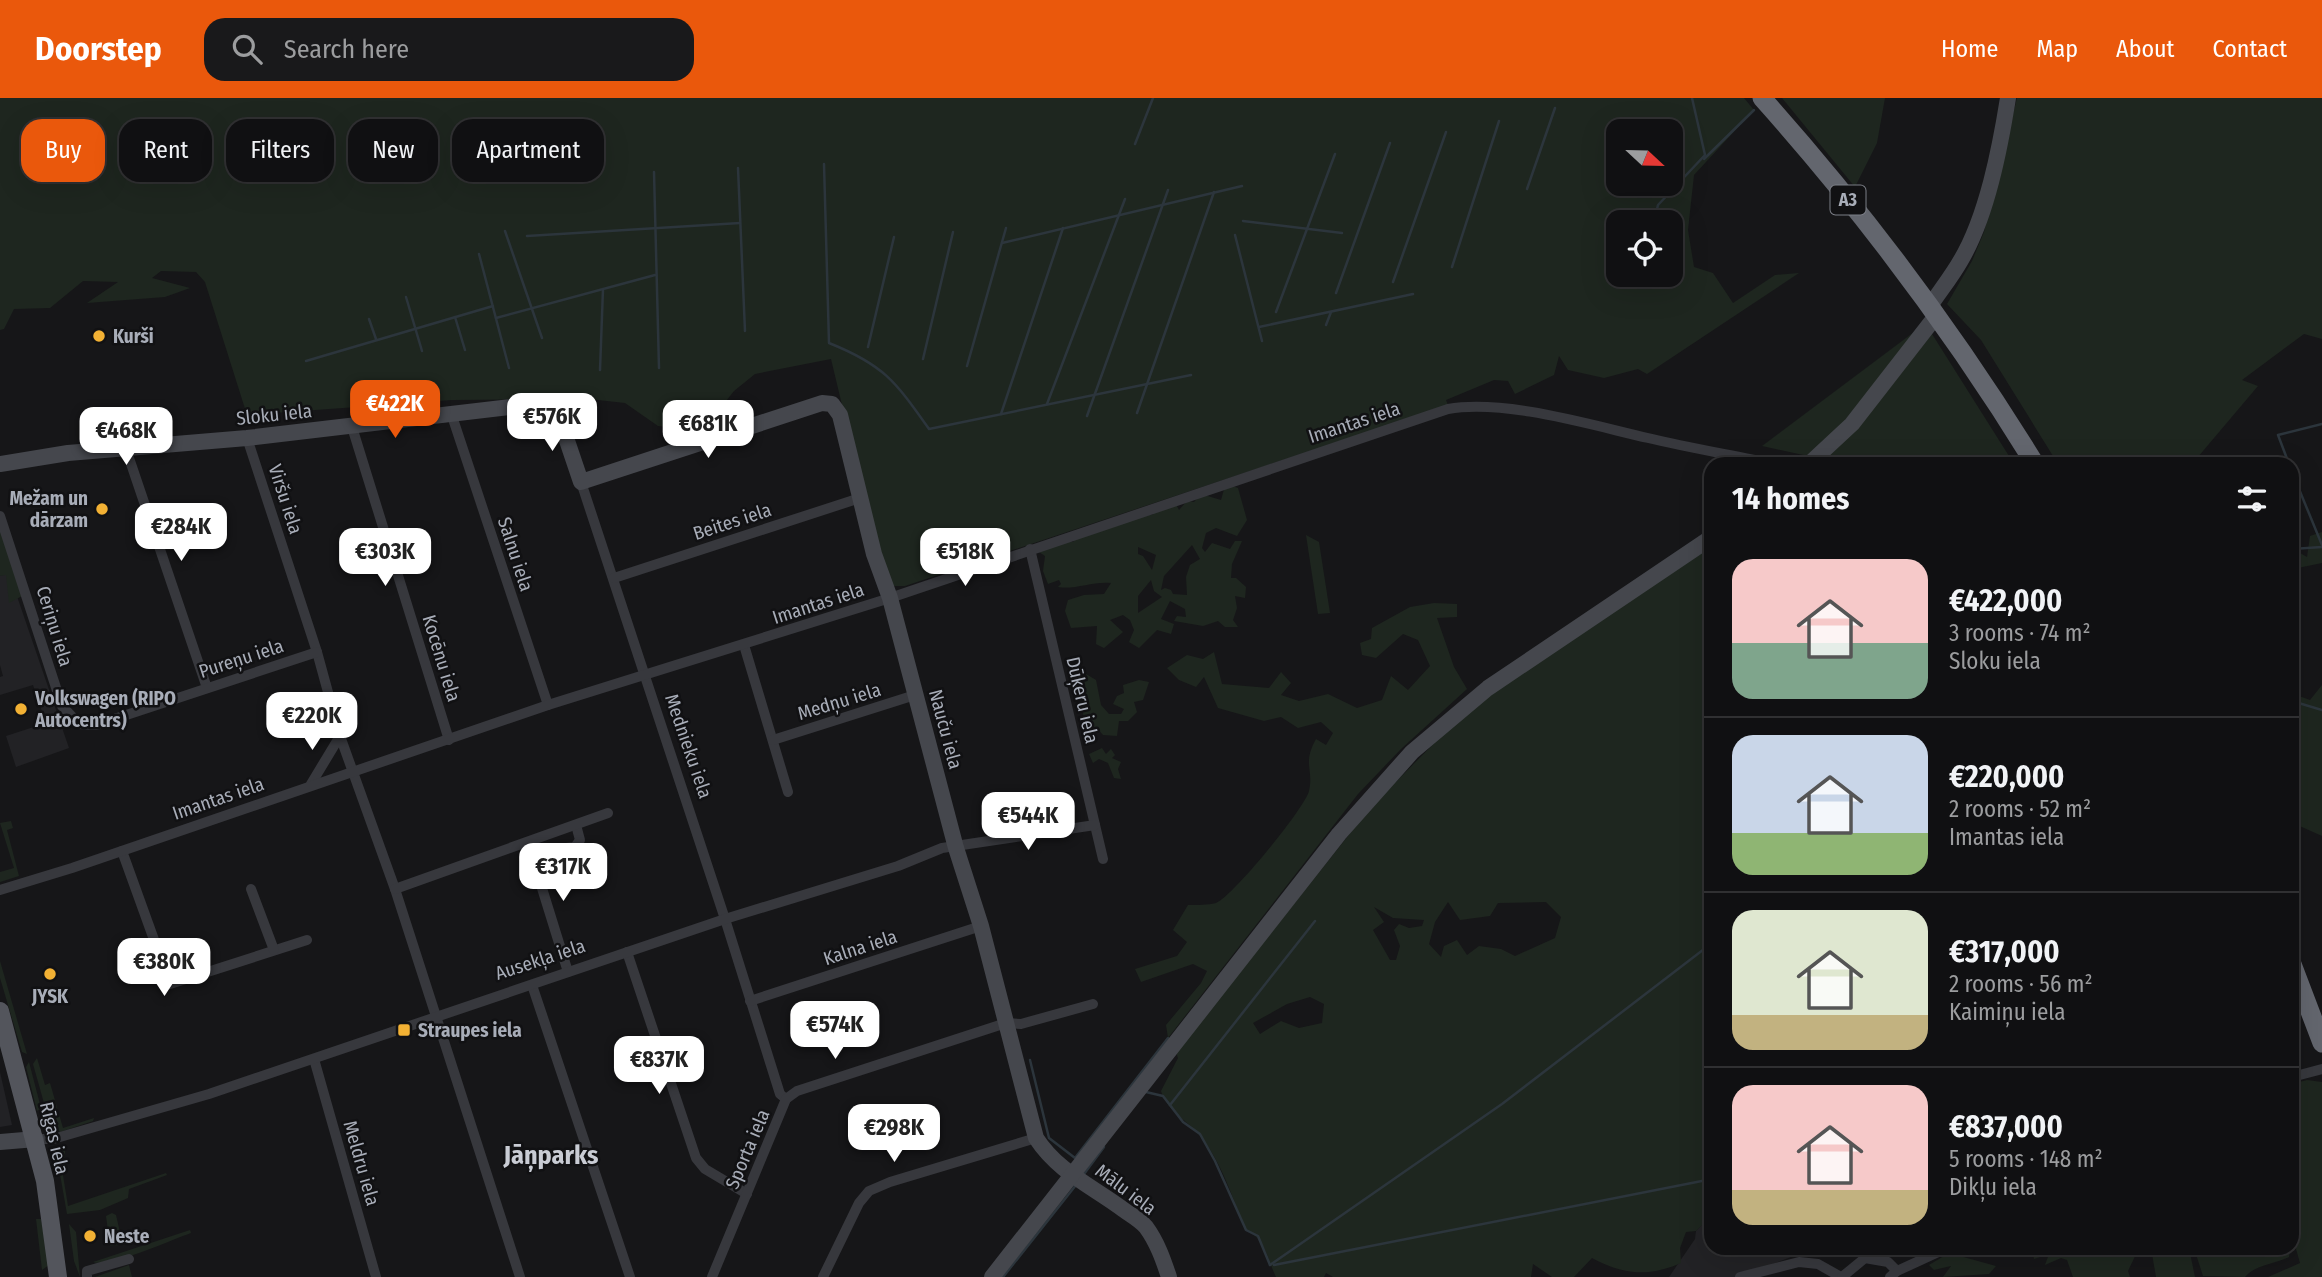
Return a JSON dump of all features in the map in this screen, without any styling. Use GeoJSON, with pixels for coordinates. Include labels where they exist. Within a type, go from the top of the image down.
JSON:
{"type":"FeatureCollection","features":[{"type":"Feature","properties":{"kind":"highway","name":"A3"},"geometry":{"type":"LineString","coordinates":[[1762,98],[1875,232],[1933,311],[2030,457]]}},
{"type":"Feature","properties":{"kind":"highway"},"geometry":{"type":"LineString","coordinates":[[2299,982],[2322,1042]]}},
{"type":"Feature","properties":{"kind":"main road","name":"Rīgas iela"},"geometry":{"type":"LineString","coordinates":[[0,1011],[36,1139],[58,1277]]}},
{"type":"Feature","properties":{"kind":"street"},"geometry":{"type":"LineString","coordinates":[[1817,457],[1852,425],[1933,311],[1962,259],[1980,214],[2002,135],[2008,98]]}},
{"type":"Feature","properties":{"kind":"street","name":"Sloku iela"},"geometry":{"type":"LineString","coordinates":[[0,464],[68,453],[352,427],[544,403],[550,407]]}},
{"type":"Feature","properties":{"kind":"street","name":"Nauču iela"},"geometry":{"type":"LineString","coordinates":[[581,482],[822,403],[832,404],[840,415],[883,585],[890,598],[956,848],[981,926],[1036,1138],[1049,1158],[1071,1176]]}},
{"type":"Feature","properties":{"kind":"street","name":"Imantas iela"},"geometry":{"type":"LineString","coordinates":[[0,890],[548,705],[890,598],[1448,409],[1473,405],[1587,422],[1740,457]]}},
{"type":"Feature","properties":{"kind":"street","name":"Mednieku iela"},"geometry":{"type":"LineString","coordinates":[[550,407],[559,417],[614,578],[643,676],[725,919],[780,1094],[786,1100]]}},
{"type":"Feature","properties":{"kind":"street","name":"Salnu iela"},"geometry":{"type":"LineString","coordinates":[[451,413],[548,705]]}},
{"type":"Feature","properties":{"kind":"street","name":"Kocēnu iela"},"geometry":{"type":"LineString","coordinates":[[352,427],[449,740]]}},
{"type":"Feature","properties":{"kind":"street","name":"Viršu iela"},"geometry":{"type":"LineString","coordinates":[[247,438],[317,652],[340,736],[354,771]]}},
{"type":"Feature","properties":{"kind":"street"},"geometry":{"type":"LineString","coordinates":[[126,449],[207,688]]}},
{"type":"Feature","properties":{"kind":"street","name":"Beites iela"},"geometry":{"type":"LineString","coordinates":[[614,578],[860,498]]}},
{"type":"Feature","properties":{"kind":"street","name":"Ceriņu iela"},"geometry":{"type":"LineString","coordinates":[[0,516],[62,706],[79,724],[96,725]]}},
{"type":"Feature","properties":{"kind":"street"},"geometry":{"type":"LineString","coordinates":[[992,1277],[1339,834],[1412,752],[1488,688],[1704,542]]}},
{"type":"Feature","properties":{"kind":"street","name":"Dūķeru iela"},"geometry":{"type":"LineString","coordinates":[[1030,549],[1103,859]]}},
{"type":"Feature","properties":{"kind":"street"},"geometry":{"type":"LineString","coordinates":[[744,645],[788,792]]}},
{"type":"Feature","properties":{"kind":"street","name":"Pureņu iela"},"geometry":{"type":"LineString","coordinates":[[96,725],[317,652]]}},
{"type":"Feature","properties":{"kind":"street","name":"Medņu iela"},"geometry":{"type":"LineString","coordinates":[[773,740],[915,695]]}},
{"type":"Feature","properties":{"kind":"street"},"geometry":{"type":"LineString","coordinates":[[311,784],[340,736]]}},
{"type":"Feature","properties":{"kind":"street"},"geometry":{"type":"LineString","coordinates":[[354,771],[395,889],[433,1016],[520,1277]]}},
{"type":"Feature","properties":{"kind":"street"},"geometry":{"type":"LineString","coordinates":[[395,889],[529,848],[608,813]]}},
{"type":"Feature","properties":{"kind":"street"},"geometry":{"type":"LineString","coordinates":[[529,848],[575,847],[580,840],[576,825]]}},
{"type":"Feature","properties":{"kind":"street","name":"Ausekļa iela"},"geometry":{"type":"LineString","coordinates":[[0,1142],[53,1139],[118,1121],[314,1059],[433,1016],[725,919],[898,866],[942,848],[1095,825]]}},
{"type":"Feature","properties":{"kind":"street"},"geometry":{"type":"LineString","coordinates":[[529,848],[568,972]]}},
{"type":"Feature","properties":{"kind":"street"},"geometry":{"type":"LineString","coordinates":[[122,851],[170,984],[307,940]]}},
{"type":"Feature","properties":{"kind":"street"},"geometry":{"type":"LineString","coordinates":[[251,889],[274,950]]}},
{"type":"Feature","properties":{"kind":"street","name":"Kalna iela"},"geometry":{"type":"LineString","coordinates":[[750,1001],[981,926]]}},
{"type":"Feature","properties":{"kind":"street"},"geometry":{"type":"LineString","coordinates":[[627,953],[696,1158],[705,1169],[747,1194]]}},
{"type":"Feature","properties":{"kind":"street"},"geometry":{"type":"LineString","coordinates":[[532,985],[630,1277]]}},
{"type":"Feature","properties":{"kind":"street","name":"Sporta iela"},"geometry":{"type":"LineString","coordinates":[[712,1277],[786,1100],[820,1082],[1006,1023],[1021,1024],[1093,1004]]}},
{"type":"Feature","properties":{"kind":"street","name":"Meldru iela"},"geometry":{"type":"LineString","coordinates":[[314,1059],[376,1277]]}},
{"type":"Feature","properties":{"kind":"street"},"geometry":{"type":"LineString","coordinates":[[2299,1075],[2322,1069]]}},
{"type":"Feature","properties":{"kind":"street"},"geometry":{"type":"LineString","coordinates":[[823,1277],[859,1203],[869,1191],[890,1182],[1036,1138]]}},
{"type":"Feature","properties":{"kind":"street","name":"Mālu iela"},"geometry":{"type":"LineString","coordinates":[[1071,1176],[1088,1183],[1144,1225],[1160,1251],[1169,1277]]}},
{"type":"Feature","properties":{"kind":"street"},"geometry":{"type":"LineString","coordinates":[[1740,1277],[1800,1262],[1818,1264],[1842,1277],[1866,1258],[1888,1262],[1893,1274],[1932,1255]]}},
{"type":"Feature","properties":{"kind":"street"},"geometry":{"type":"LineString","coordinates":[[87,1277],[86,1272],[129,1259]]}},
{"type":"Feature","properties":{"kind":"shaded area"},"geometry":{"type":"Polygon","coordinates":[[[0,98],[1744,98],[1754,110],[1694,175],[1688,230],[1694,267],[1713,273],[1733,303],[1775,275],[1799,273],[1647,374],[1638,369],[1604,378],[1568,370],[1559,356],[1554,375],[1515,394],[1508,381],[1494,380],[1446,400],[1448,405],[905,586],[890,586],[864,497],[831,359],[755,374],[734,391],[711,420],[684,429],[658,426],[625,403],[589,399],[452,400],[247,415],[205,282],[196,272],[161,271],[152,278],[190,288],[165,297],[87,303],[118,282],[83,281],[50,308],[14,309],[4,329],[0,330],[0,98]]]}},
{"type":"Feature","properties":{"kind":"shaded area"},"geometry":{"type":"Polygon","coordinates":[[[1782,98],[1885,98],[1877,143],[1855,187],[1782,98]]]}},
{"type":"Feature","properties":{"kind":"shaded area"},"geometry":{"type":"Polygon","coordinates":[[[2017,98],[2322,98],[2322,339],[2304,334],[2242,380],[2258,386],[2198,457],[2054,457],[1981,340],[1947,304],[1972,261],[1984,232],[2017,98]]]}},
{"type":"Feature","properties":{"kind":"shaded area"},"geometry":{"type":"Polygon","coordinates":[[[1922,326],[1836,432],[1808,456],[1762,446],[1922,326]]]}},
{"type":"Feature","properties":{"kind":"shaded area"},"geometry":{"type":"Polygon","coordinates":[[[1932,334],[2010,457],[1825,457],[1892,385],[1932,334]]]}},
{"type":"Feature","properties":{"kind":"shaded area"},"geometry":{"type":"Polygon","coordinates":[[[1225,486],[1238,488],[1247,520],[1237,536],[1216,528],[1206,533],[1202,548],[1205,552],[1212,543],[1230,549],[1235,541],[1242,541],[1232,564],[1231,578],[1236,578],[1246,587],[1245,598],[1235,596],[1237,608],[1233,620],[1238,627],[1225,627],[1218,621],[1203,626],[1174,621],[1177,616],[1186,617],[1185,609],[1170,601],[1161,619],[1174,624],[1171,634],[1157,630],[1139,648],[1129,642],[1134,630],[1130,620],[1123,615],[1110,620],[1123,632],[1104,648],[1096,644],[1097,626],[1071,628],[1065,611],[1068,600],[1084,595],[1104,594],[1111,583],[1064,588],[1058,587],[1061,584],[1059,580],[1048,584],[1043,571],[1045,556],[1036,550],[1064,539],[1073,542],[1077,534],[1144,513],[1152,515],[1156,510],[1176,504],[1179,510],[1187,501],[1194,502],[1201,494],[1221,500],[1225,486]],[[1192,545],[1164,576],[1161,590],[1165,588],[1173,594],[1187,595],[1186,577],[1190,565],[1200,559],[1192,545]],[[1138,547],[1138,554],[1143,556],[1152,570],[1156,555],[1138,547]],[[1151,580],[1138,596],[1138,613],[1162,597],[1154,591],[1151,580]]]}},
{"type":"Feature","properties":{"kind":"shaded area"},"geometry":{"type":"Polygon","coordinates":[[[0,527],[22,596],[9,603],[6,575],[0,576],[0,527]]]}},
{"type":"Feature","properties":{"kind":"shaded area"},"geometry":{"type":"Polygon","coordinates":[[[2322,532],[2322,563],[2299,568],[2299,552],[2307,557],[2310,536],[2322,532]]]}},
{"type":"Feature","properties":{"kind":"shaded area"},"geometry":{"type":"Polygon","coordinates":[[[1306,535],[1319,542],[1330,613],[1318,614],[1306,535]]]}},
{"type":"Feature","properties":{"kind":"shaded area"},"geometry":{"type":"Polygon","coordinates":[[[1704,546],[1704,1223],[1696,1231],[1686,1232],[1680,1248],[1681,1263],[1658,1271],[1636,1272],[1615,1268],[1592,1258],[1574,1277],[1552,1277],[1533,1264],[1531,1277],[1333,1277],[1326,1273],[1324,1277],[1276,1277],[1262,1244],[1246,1230],[1221,1169],[1208,1146],[1195,1130],[1173,1111],[1161,1091],[1178,1058],[1176,1052],[1371,807],[1475,702],[1704,546]],[[1448,902],[1435,922],[1429,944],[1441,957],[1444,946],[1457,940],[1467,955],[1479,946],[1501,949],[1515,956],[1555,938],[1561,917],[1546,902],[1498,903],[1490,916],[1460,920],[1448,902]],[[1374,907],[1384,922],[1373,930],[1390,960],[1396,960],[1400,946],[1394,930],[1399,924],[1409,928],[1422,926],[1424,920],[1393,918],[1374,907]],[[1310,997],[1287,1004],[1253,1023],[1260,1034],[1281,1021],[1299,1028],[1322,1023],[1324,1004],[1310,997]]]}},
{"type":"Feature","properties":{"kind":"shaded area"},"geometry":{"type":"Polygon","coordinates":[[[9,573],[69,748],[16,767],[6,736],[46,723],[33,685],[0,695],[0,677],[3,676],[0,665],[0,576],[9,573]]]}},
{"type":"Feature","properties":{"kind":"shaded area"},"geometry":{"type":"Polygon","coordinates":[[[1434,603],[1457,604],[1457,617],[1437,618],[1454,667],[1467,689],[1401,749],[1358,794],[1168,1038],[1166,1025],[1201,983],[1207,971],[1193,964],[1141,982],[1135,969],[1177,956],[1187,942],[1173,930],[1188,905],[1216,903],[1237,885],[1267,851],[1295,815],[1309,791],[1309,761],[1316,739],[1326,745],[1333,733],[1321,722],[1298,728],[1281,717],[1264,721],[1218,708],[1204,677],[1196,687],[1179,680],[1167,668],[1187,655],[1203,659],[1214,652],[1222,684],[1269,688],[1281,672],[1291,683],[1281,695],[1299,701],[1328,694],[1357,708],[1382,700],[1391,676],[1408,690],[1430,666],[1418,640],[1403,634],[1376,658],[1362,655],[1360,643],[1371,639],[1372,628],[1410,607],[1434,603]]]}},
{"type":"Feature","properties":{"kind":"shaded area"},"geometry":{"type":"Polygon","coordinates":[[[1081,671],[1096,680],[1101,705],[1109,714],[1121,714],[1124,709],[1113,704],[1117,696],[1124,693],[1123,685],[1139,680],[1149,682],[1143,700],[1134,702],[1137,712],[1128,721],[1119,721],[1117,736],[1103,735],[1098,729],[1085,726],[1077,673],[1081,671]]]}},
{"type":"Feature","properties":{"kind":"shaded area"},"geometry":{"type":"Polygon","coordinates":[[[2322,685],[2322,836],[2299,826],[2299,696],[2310,700],[2322,685]]]}},
{"type":"Feature","properties":{"kind":"shaded area"},"geometry":{"type":"Polygon","coordinates":[[[1102,748],[1106,754],[1111,749],[1115,755],[1112,758],[1121,762],[1118,769],[1121,779],[1114,778],[1108,763],[1099,759],[1093,763],[1089,754],[1102,748]]]}},
{"type":"Feature","properties":{"kind":"shaded area"},"geometry":{"type":"Polygon","coordinates":[[[11,821],[13,828],[7,830],[19,876],[0,882],[0,872],[14,868],[0,823],[11,821]]]}},
{"type":"Feature","properties":{"kind":"shaded area"},"geometry":{"type":"Polygon","coordinates":[[[0,961],[27,1054],[22,1052],[0,978],[0,961]]]}},
{"type":"Feature","properties":{"kind":"shaded area"},"geometry":{"type":"Polygon","coordinates":[[[37,1058],[45,1085],[50,1083],[63,1128],[94,1118],[93,1121],[60,1132],[51,1128],[33,1064],[37,1058]]]}},
{"type":"Feature","properties":{"kind":"shaded area"},"geometry":{"type":"Polygon","coordinates":[[[29,1062],[41,1108],[37,1111],[26,1067],[29,1062]]]}},
{"type":"Feature","properties":{"kind":"shaded area"},"geometry":{"type":"Polygon","coordinates":[[[0,1072],[12,1125],[0,1127],[0,1072]]]}},
{"type":"Feature","properties":{"kind":"shaded area"},"geometry":{"type":"Polygon","coordinates":[[[2299,1082],[2322,1082],[2322,1277],[2268,1277],[2300,1263],[2298,1255],[2299,1082]]]}},
{"type":"Feature","properties":{"kind":"shaded area"},"geometry":{"type":"Polygon","coordinates":[[[65,1146],[65,1162],[61,1163],[68,1206],[166,1173],[167,1175],[129,1189],[128,1198],[100,1210],[67,1214],[57,1157],[58,1150],[65,1146]]]}},
{"type":"Feature","properties":{"kind":"shaded area"},"geometry":{"type":"Polygon","coordinates":[[[112,1213],[116,1215],[122,1241],[120,1245],[110,1246],[106,1216],[112,1213]]]}},
{"type":"Feature","properties":{"kind":"shaded area"},"geometry":{"type":"Polygon","coordinates":[[[36,1219],[41,1219],[49,1265],[42,1270],[36,1219]]]}},
{"type":"Feature","properties":{"kind":"shaded area"},"geometry":{"type":"Polygon","coordinates":[[[1704,1222],[1704,1255],[1796,1255],[1739,1277],[1669,1277],[1695,1239],[1696,1231],[1704,1222]]]}},
{"type":"Feature","properties":{"kind":"shaded area"},"geometry":{"type":"Polygon","coordinates":[[[69,1224],[76,1232],[80,1277],[74,1261],[69,1224]]]}},
{"type":"Feature","properties":{"kind":"shaded area"},"geometry":{"type":"Polygon","coordinates":[[[190,1230],[191,1233],[126,1257],[101,1263],[93,1262],[190,1230]]]}},
{"type":"Feature","properties":{"kind":"shaded area"},"geometry":{"type":"Polygon","coordinates":[[[1946,1255],[1956,1255],[1996,1266],[1989,1274],[1943,1277],[1951,1266],[1934,1270],[1929,1265],[1946,1255]]]}},
{"type":"Feature","properties":{"kind":"shaded area"},"geometry":{"type":"Polygon","coordinates":[[[2049,1255],[2136,1255],[2128,1271],[2130,1277],[2073,1277],[2067,1260],[2061,1258],[2045,1265],[2049,1255]]]}},
{"type":"Feature","properties":{"kind":"shaded area"},"geometry":{"type":"Polygon","coordinates":[[[2152,1255],[2190,1255],[2195,1277],[2156,1277],[2152,1255]]]}},
{"type":"Feature","properties":{"kind":"shaded area"},"geometry":{"type":"Polygon","coordinates":[[[2196,1255],[2289,1255],[2283,1260],[2260,1267],[2245,1277],[2203,1276],[2196,1255]]]}},
{"type":"Feature","properties":{"kind":"shaded area"},"geometry":{"type":"Polygon","coordinates":[[[129,1265],[132,1277],[95,1277],[129,1265]]]}},
{"type":"Feature","properties":{"kind":"waterway"},"geometry":{"type":"LineString","coordinates":[[1135,144],[1153,98]]}},
{"type":"Feature","properties":{"kind":"waterway"},"geometry":{"type":"LineString","coordinates":[[1657,210],[1658,205],[1705,155],[1692,98]]}},
{"type":"Feature","properties":{"kind":"waterway"},"geometry":{"type":"LineString","coordinates":[[1527,189],[1555,108]]}},
{"type":"Feature","properties":{"kind":"waterway"},"geometry":{"type":"LineString","coordinates":[[1704,159],[1754,110]]}},
{"type":"Feature","properties":{"kind":"waterway"},"geometry":{"type":"LineString","coordinates":[[1452,267],[1499,121]]}},
{"type":"Feature","properties":{"kind":"waterway"},"geometry":{"type":"LineString","coordinates":[[1393,282],[1446,132]]}},
{"type":"Feature","properties":{"kind":"waterway"},"geometry":{"type":"LineString","coordinates":[[1336,293],[1390,143]]}},
{"type":"Feature","properties":{"kind":"waterway"},"geometry":{"type":"LineString","coordinates":[[1276,312],[1335,154]]}},
{"type":"Feature","properties":{"kind":"waterway"},"geometry":{"type":"LineString","coordinates":[[824,164],[829,343],[863,359],[887,376],[929,429],[1191,375]]}},
{"type":"Feature","properties":{"kind":"waterway"},"geometry":{"type":"LineString","coordinates":[[738,168],[745,331]]}},
{"type":"Feature","properties":{"kind":"waterway"},"geometry":{"type":"LineString","coordinates":[[654,172],[659,368]]}},
{"type":"Feature","properties":{"kind":"waterway"},"geometry":{"type":"LineString","coordinates":[[1002,243],[1242,186]]}},
{"type":"Feature","properties":{"kind":"waterway"},"geometry":{"type":"LineString","coordinates":[[1087,416],[1168,190]]}},
{"type":"Feature","properties":{"kind":"waterway"},"geometry":{"type":"LineString","coordinates":[[1137,413],[1214,192]]}},
{"type":"Feature","properties":{"kind":"waterway"},"geometry":{"type":"LineString","coordinates":[[1047,404],[1125,199]]}},
{"type":"Feature","properties":{"kind":"waterway"},"geometry":{"type":"LineString","coordinates":[[1243,221],[1342,233]]}},
{"type":"Feature","properties":{"kind":"waterway"},"geometry":{"type":"LineString","coordinates":[[527,236],[740,223]]}},
{"type":"Feature","properties":{"kind":"waterway"},"geometry":{"type":"LineString","coordinates":[[967,366],[1006,228]]}},
{"type":"Feature","properties":{"kind":"waterway"},"geometry":{"type":"LineString","coordinates":[[1001,414],[1063,228]]}},
{"type":"Feature","properties":{"kind":"waterway"},"geometry":{"type":"LineString","coordinates":[[505,231],[542,338]]}},
{"type":"Feature","properties":{"kind":"waterway"},"geometry":{"type":"LineString","coordinates":[[923,359],[953,232]]}},
{"type":"Feature","properties":{"kind":"waterway"},"geometry":{"type":"LineString","coordinates":[[1235,235],[1262,341]]}},
{"type":"Feature","properties":{"kind":"waterway"},"geometry":{"type":"LineString","coordinates":[[868,347],[894,237]]}},
{"type":"Feature","properties":{"kind":"waterway"},"geometry":{"type":"LineString","coordinates":[[479,254],[509,368]]}},
{"type":"Feature","properties":{"kind":"waterway"},"geometry":{"type":"LineString","coordinates":[[496,318],[655,275]]}},
{"type":"Feature","properties":{"kind":"waterway"},"geometry":{"type":"LineString","coordinates":[[600,370],[603,289]]}},
{"type":"Feature","properties":{"kind":"waterway"},"geometry":{"type":"LineString","coordinates":[[1259,327],[1413,294]]}},
{"type":"Feature","properties":{"kind":"waterway"},"geometry":{"type":"LineString","coordinates":[[406,297],[422,351]]}},
{"type":"Feature","properties":{"kind":"waterway"},"geometry":{"type":"LineString","coordinates":[[306,361],[493,306]]}},
{"type":"Feature","properties":{"kind":"waterway"},"geometry":{"type":"LineString","coordinates":[[1326,325],[1331,312]]}},
{"type":"Feature","properties":{"kind":"waterway"},"geometry":{"type":"LineString","coordinates":[[455,317],[465,350]]}},
{"type":"Feature","properties":{"kind":"waterway"},"geometry":{"type":"LineString","coordinates":[[369,319],[376,339]]}},
{"type":"Feature","properties":{"kind":"waterway"},"geometry":{"type":"LineString","coordinates":[[2286,457],[2278,435],[2322,424]]}},
{"type":"Feature","properties":{"kind":"waterway"},"geometry":{"type":"LineString","coordinates":[[2299,489],[2322,545]]}},
{"type":"Feature","properties":{"kind":"waterway"},"geometry":{"type":"LineString","coordinates":[[2299,549],[2322,547]]}},
{"type":"Feature","properties":{"kind":"waterway"},"geometry":{"type":"LineString","coordinates":[[2299,703],[2322,710]]}},
{"type":"Feature","properties":{"kind":"waterway"},"geometry":{"type":"LineString","coordinates":[[1170,1105],[1315,921]]}},
{"type":"Feature","properties":{"kind":"waterway"},"geometry":{"type":"LineString","coordinates":[[1270,1265],[1502,1104],[1704,949]]}},
{"type":"Feature","properties":{"kind":"waterway"},"geometry":{"type":"LineString","coordinates":[[1030,1060],[1049,1138],[1075,1158],[1168,1038]]}},
{"type":"Feature","properties":{"kind":"waterway"},"geometry":{"type":"LineString","coordinates":[[1146,1092],[1163,1096],[1183,1122],[1200,1134],[1246,1230],[1258,1236],[1270,1265]]}},
{"type":"Feature","properties":{"kind":"waterway"},"geometry":{"type":"LineString","coordinates":[[1084,1174],[1104,1147]]}},
{"type":"Feature","properties":{"kind":"waterway"},"geometry":{"type":"LineString","coordinates":[[1274,1265],[1704,1181]]}},
{"type":"Feature","properties":{"kind":"waterway"},"geometry":{"type":"LineString","coordinates":[[1003,1277],[1076,1185]]}},
{"type":"Feature","properties":{"kind":"place","name":"Kurši"},"geometry":{"type":"Point","coordinates":[99,336]}},
{"type":"Feature","properties":{"kind":"place","name":"Mežam un dārzam"},"geometry":{"type":"Point","coordinates":[102,509]}},
{"type":"Feature","properties":{"kind":"place","name":"Volkswagen (RIPO Autocentrs)"},"geometry":{"type":"Point","coordinates":[21,709]}},
{"type":"Feature","properties":{"kind":"place","name":"JYSK"},"geometry":{"type":"Point","coordinates":[50,974]}},
{"type":"Feature","properties":{"kind":"place","name":"Straupes iela"},"geometry":{"type":"Point","coordinates":[404,1030]}},
{"type":"Feature","properties":{"kind":"place","name":"Neste"},"geometry":{"type":"Point","coordinates":[90,1236]}},
{"type":"Feature","properties":{"kind":"district","name":"Jāņparks"},"geometry":{"type":"Point","coordinates":[551,1155]}}]}
